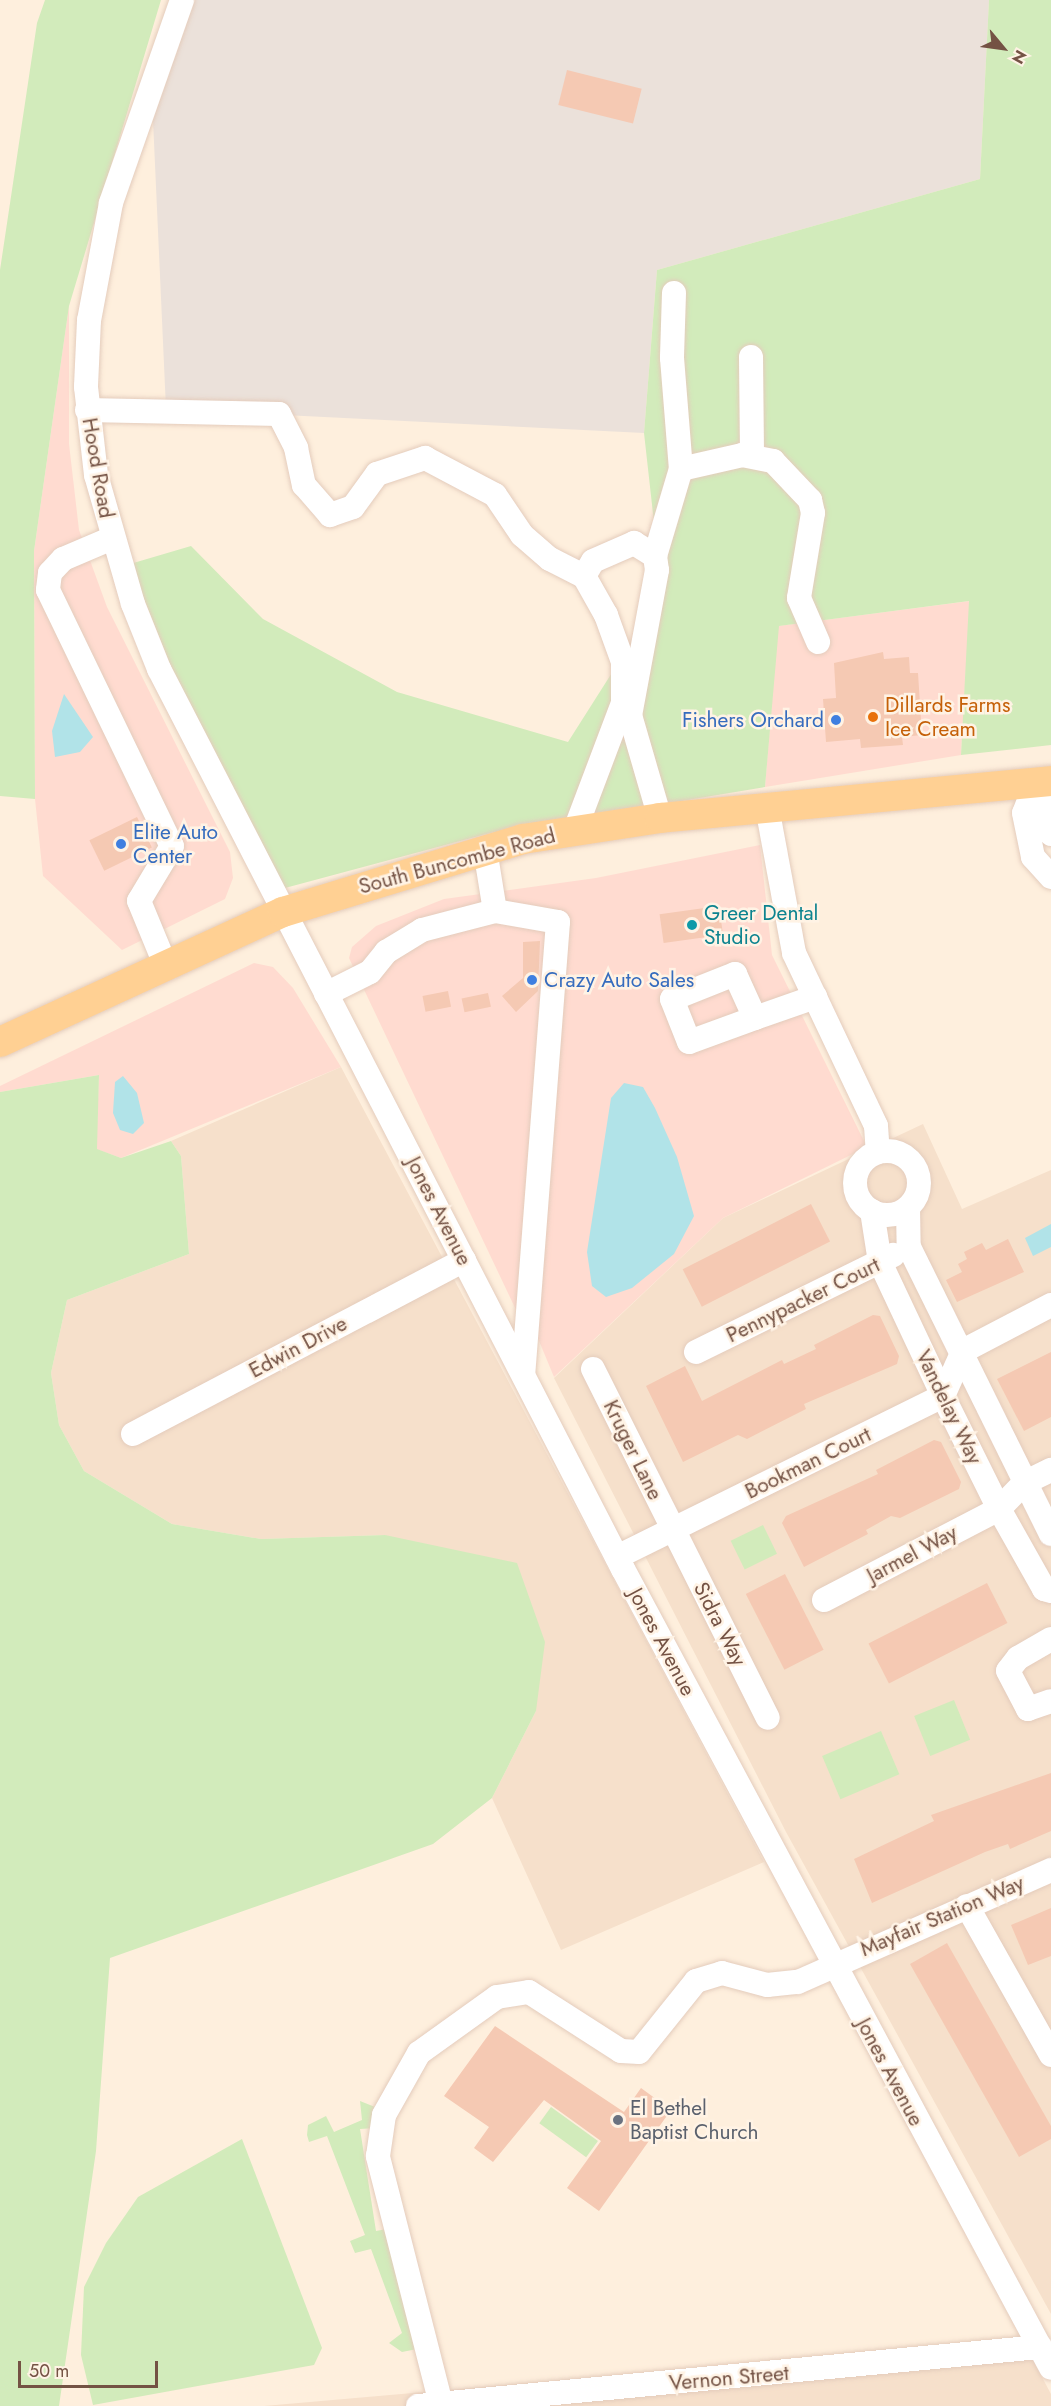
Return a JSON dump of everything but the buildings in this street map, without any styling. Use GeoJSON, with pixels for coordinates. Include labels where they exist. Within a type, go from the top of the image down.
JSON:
{"type":"FeatureCollection","features":[{"type":"Feature","properties":{"kind":"main road","name":"South Buncombe Road"},"geometry":{"type":"LineString","coordinates":[[0,1042],[165,964],[283,912],[485,849],[575,830],[660,818],[1043,782]]}},
{"type":"Feature","properties":{"kind":"street","name":"Hood Road"},"geometry":{"type":"LineString","coordinates":[[182,0],[111,203],[96,264],[87,410],[110,539],[159,669],[283,912]]}},
{"type":"Feature","properties":{"kind":"street"},"geometry":{"type":"LineString","coordinates":[[575,830],[627,703],[657,570],[655,556],[681,469],[672,358],[674,293]]}},
{"type":"Feature","properties":{"kind":"street"},"geometry":{"type":"LineString","coordinates":[[752,357],[752,455]]}},
{"type":"Feature","properties":{"kind":"street"},"geometry":{"type":"LineString","coordinates":[[87,410],[279,414],[296,448],[304,485],[330,515],[353,507],[377,474],[425,458],[495,495],[522,535],[550,560],[584,576],[606,615],[623,662],[627,703],[660,818]]}},
{"type":"Feature","properties":{"kind":"street"},"geometry":{"type":"LineString","coordinates":[[681,469],[705,459],[752,455],[773,461],[810,500],[813,513],[799,598],[818,642]]}},
{"type":"Feature","properties":{"kind":"street"},"geometry":{"type":"LineString","coordinates":[[110,539],[63,559],[50,573],[48,590],[172,846],[139,900],[165,964]]}},
{"type":"Feature","properties":{"kind":"street"},"geometry":{"type":"LineString","coordinates":[[584,576],[593,561],[634,543],[655,556]]}},
{"type":"Feature","properties":{"kind":"street"},"geometry":{"type":"LineString","coordinates":[[1043,782],[1051,834]]}},
{"type":"Feature","properties":{"kind":"street"},"geometry":{"type":"LineString","coordinates":[[1043,782],[1024,813],[1034,857],[1051,877]]}},
{"type":"Feature","properties":{"kind":"street"},"geometry":{"type":"LineString","coordinates":[[767,807],[781,903],[794,952],[876,1126],[878,1152]]}},
{"type":"Feature","properties":{"kind":"street"},"geometry":{"type":"LineString","coordinates":[[485,849],[495,911]]}},
{"type":"Feature","properties":{"kind":"street"},"geometry":{"type":"LineString","coordinates":[[326,994],[370,972],[386,952],[422,930],[495,911],[558,922],[523,1374]]}},
{"type":"Feature","properties":{"kind":"street","name":"Jones Avenue"},"geometry":{"type":"LineString","coordinates":[[283,912],[617,1557],[832,1963],[1045,2357]]}},
{"type":"Feature","properties":{"kind":"street"},"geometry":{"type":"LineString","coordinates":[[755,1018],[815,997]]}},
{"type":"Feature","properties":{"kind":"street"},"geometry":{"type":"LineString","coordinates":[[878,1152],[900,1154],[915,1168],[918,1189],[908,1208],[890,1215],[872,1211],[855,1185],[861,1164],[878,1152]]}},
{"type":"Feature","properties":{"kind":"street","name":"Vandelay Way"},"geometry":{"type":"LineString","coordinates":[[908,1208],[909,1247],[963,1351],[1024,1483],[1051,1534]]}},
{"type":"Feature","properties":{"kind":"street","name":"Vandelay Way"},"geometry":{"type":"LineString","coordinates":[[872,1211],[880,1262],[943,1396],[999,1509],[1044,1589],[1051,1591]]}},
{"type":"Feature","properties":{"kind":"street","name":"Pennypacker Court"},"geometry":{"type":"LineString","coordinates":[[696,1352],[909,1247]]}},
{"type":"Feature","properties":{"kind":"street","name":"Edwin Drive"},"geometry":{"type":"LineString","coordinates":[[133,1434],[464,1260]]}},
{"type":"Feature","properties":{"kind":"street"},"geometry":{"type":"LineString","coordinates":[[943,1396],[963,1351],[1051,1305]]}},
{"type":"Feature","properties":{"kind":"street","name":"Kruger Lane"},"geometry":{"type":"LineString","coordinates":[[593,1369],[673,1530]]}},
{"type":"Feature","properties":{"kind":"street","name":"Bookman Court"},"geometry":{"type":"LineString","coordinates":[[617,1557],[943,1396]]}},
{"type":"Feature","properties":{"kind":"street"},"geometry":{"type":"LineString","coordinates":[[1024,1483],[1051,1470]]}},
{"type":"Feature","properties":{"kind":"street","name":"Jarmel Way"},"geometry":{"type":"LineString","coordinates":[[825,1600],[999,1509],[1024,1483]]}},
{"type":"Feature","properties":{"kind":"street","name":"Sidra Way"},"geometry":{"type":"LineString","coordinates":[[673,1530],[768,1718]]}},
{"type":"Feature","properties":{"kind":"street"},"geometry":{"type":"LineString","coordinates":[[1051,1639],[1018,1658],[1008,1671],[1028,1709],[1051,1701]]}},
{"type":"Feature","properties":{"kind":"street","name":"Mayfair Station Way"},"geometry":{"type":"LineString","coordinates":[[429,2405],[378,2156],[384,2115],[419,2053],[497,1997],[529,1992],[621,2052],[639,2052],[696,1981],[722,1973],[767,1985],[798,1982],[832,1963],[1051,1870]]}},
{"type":"Feature","properties":{"kind":"street"},"geometry":{"type":"LineString","coordinates":[[967,1906],[1051,2055]]}},
{"type":"Feature","properties":{"kind":"street","name":"Vernon Street"},"geometry":{"type":"LineString","coordinates":[[429,2405],[1045,2357]]}},
{"type":"Feature","properties":{"kind":"shaded area"},"geometry":{"type":"Polygon","coordinates":[[[195,0],[989,0],[980,179],[657,270],[644,433],[166,409],[153,120],[195,0]]]}},
{"type":"Feature","properties":{"kind":"shaded area"},"geometry":{"type":"Polygon","coordinates":[[[69,306],[69,444],[79,530],[107,607],[230,852],[233,878],[225,899],[122,950],[43,876],[35,799],[34,551],[69,306]]]}},
{"type":"Feature","properties":{"kind":"shaded area"},"geometry":{"type":"Polygon","coordinates":[[[970,601],[961,755],[765,787],[778,626],[970,601]]]}},
{"type":"Feature","properties":{"kind":"shaded area"},"geometry":{"type":"Polygon","coordinates":[[[760,845],[772,955],[867,1147],[723,1218],[554,1377],[537,1336],[517,1312],[349,958],[352,947],[376,926],[444,899],[596,878],[760,845]]]}},
{"type":"Feature","properties":{"kind":"shaded area"},"geometry":{"type":"Polygon","coordinates":[[[254,963],[273,967],[293,988],[341,1067],[121,1158],[96,1149],[99,1075],[0,1092],[0,1086],[254,963]]]}},
{"type":"Feature","properties":{"kind":"shaded area"},"geometry":{"type":"Polygon","coordinates":[[[341,1067],[764,1862],[561,1950],[492,1798],[536,1711],[385,1535],[261,1539],[172,1524],[84,1471],[59,1425],[51,1373],[67,1300],[189,1254],[181,1156],[171,1141],[341,1067]]]}},
{"type":"Feature","properties":{"kind":"shaded area"},"geometry":{"type":"Polygon","coordinates":[[[923,1124],[962,1209],[1051,1170],[1051,2314],[786,1832],[554,1378],[723,1218],[923,1124]]]}},
{"type":"Feature","properties":{"kind":"shaded area"},"geometry":{"type":"Polygon","coordinates":[[[1022,2340],[1051,2394],[1051,2406],[264,2406],[1022,2340]]]}},
{"type":"Feature","properties":{"kind":"green space"},"geometry":{"type":"Polygon","coordinates":[[[45,0],[161,0],[69,306],[34,551],[35,799],[0,796],[0,270],[37,23],[45,0]]]}},
{"type":"Feature","properties":{"kind":"green space"},"geometry":{"type":"Polygon","coordinates":[[[989,0],[1051,0],[1051,745],[961,755],[969,601],[779,626],[765,787],[490,833],[285,888],[203,747],[130,564],[191,546],[263,619],[397,692],[568,742],[662,594],[644,433],[657,270],[980,179],[989,0]]]}},
{"type":"Feature","properties":{"kind":"green space"},"geometry":{"type":"Polygon","coordinates":[[[99,1075],[97,1149],[121,1158],[171,1141],[181,1156],[189,1254],[67,1300],[51,1373],[59,1425],[84,1471],[172,1524],[261,1539],[385,1535],[517,1563],[545,1642],[536,1711],[492,1798],[433,1844],[110,1958],[96,2151],[59,2406],[0,2406],[0,1092],[99,1075]]]}},
{"type":"Feature","properties":{"kind":"green space"},"geometry":{"type":"Polygon","coordinates":[[[763,1525],[777,1554],[745,1570],[731,1541],[763,1525]]]}},
{"type":"Feature","properties":{"kind":"green space"},"geometry":{"type":"Polygon","coordinates":[[[954,1700],[970,1740],[930,1756],[914,1716],[954,1700]]]}},
{"type":"Feature","properties":{"kind":"green space"},"geometry":{"type":"Polygon","coordinates":[[[881,1731],[899,1774],[840,1799],[822,1756],[881,1731]]]}},
{"type":"Feature","properties":{"kind":"green space"},"geometry":{"type":"Polygon","coordinates":[[[360,2101],[375,2107],[376,2128],[360,2129],[376,2231],[392,2228],[422,2348],[402,2352],[389,2343],[402,2333],[371,2249],[355,2253],[350,2241],[365,2235],[327,2136],[309,2142],[307,2135],[308,2125],[326,2116],[334,2132],[362,2120],[360,2101]]]}},
{"type":"Feature","properties":{"kind":"green space"},"geometry":{"type":"Polygon","coordinates":[[[551,2107],[598,2141],[586,2157],[539,2123],[551,2107]]]}},
{"type":"Feature","properties":{"kind":"green space"},"geometry":{"type":"Polygon","coordinates":[[[242,2139],[322,2348],[314,2365],[93,2405],[81,2355],[84,2287],[106,2243],[138,2197],[242,2139]]]}},
{"type":"Feature","properties":{"kind":"water"},"geometry":{"type":"Polygon","coordinates":[[[64,694],[93,737],[80,752],[55,757],[52,731],[64,694]]]}},
{"type":"Feature","properties":{"kind":"water"},"geometry":{"type":"Polygon","coordinates":[[[123,1076],[137,1093],[144,1123],[133,1134],[120,1130],[113,1113],[115,1082],[123,1076]]]}},
{"type":"Feature","properties":{"kind":"water"},"geometry":{"type":"Polygon","coordinates":[[[624,1083],[643,1087],[655,1108],[677,1157],[694,1216],[674,1254],[632,1288],[606,1297],[592,1286],[587,1252],[611,1098],[624,1083]]]}},
{"type":"Feature","properties":{"kind":"water"},"geometry":{"type":"Polygon","coordinates":[[[1051,1224],[1051,1247],[1033,1256],[1025,1238],[1051,1224]]]}},
{"type":"Feature","properties":{"kind":"place","name":"Dillards Farms Ice Cream"},"geometry":{"type":"Point","coordinates":[873,717]}},
{"type":"Feature","properties":{"kind":"place","name":"Fishers Orchard"},"geometry":{"type":"Point","coordinates":[836,720]}},
{"type":"Feature","properties":{"kind":"place","name":"Elite Auto Center"},"geometry":{"type":"Point","coordinates":[121,844]}},
{"type":"Feature","properties":{"kind":"place","name":"Greer Dental Studio"},"geometry":{"type":"Point","coordinates":[692,925]}},
{"type":"Feature","properties":{"kind":"place","name":"Crazy Auto Sales"},"geometry":{"type":"Point","coordinates":[532,980]}},
{"type":"Feature","properties":{"kind":"place","name":"El Bethel Baptist Church"},"geometry":{"type":"Point","coordinates":[618,2120]}}]}
